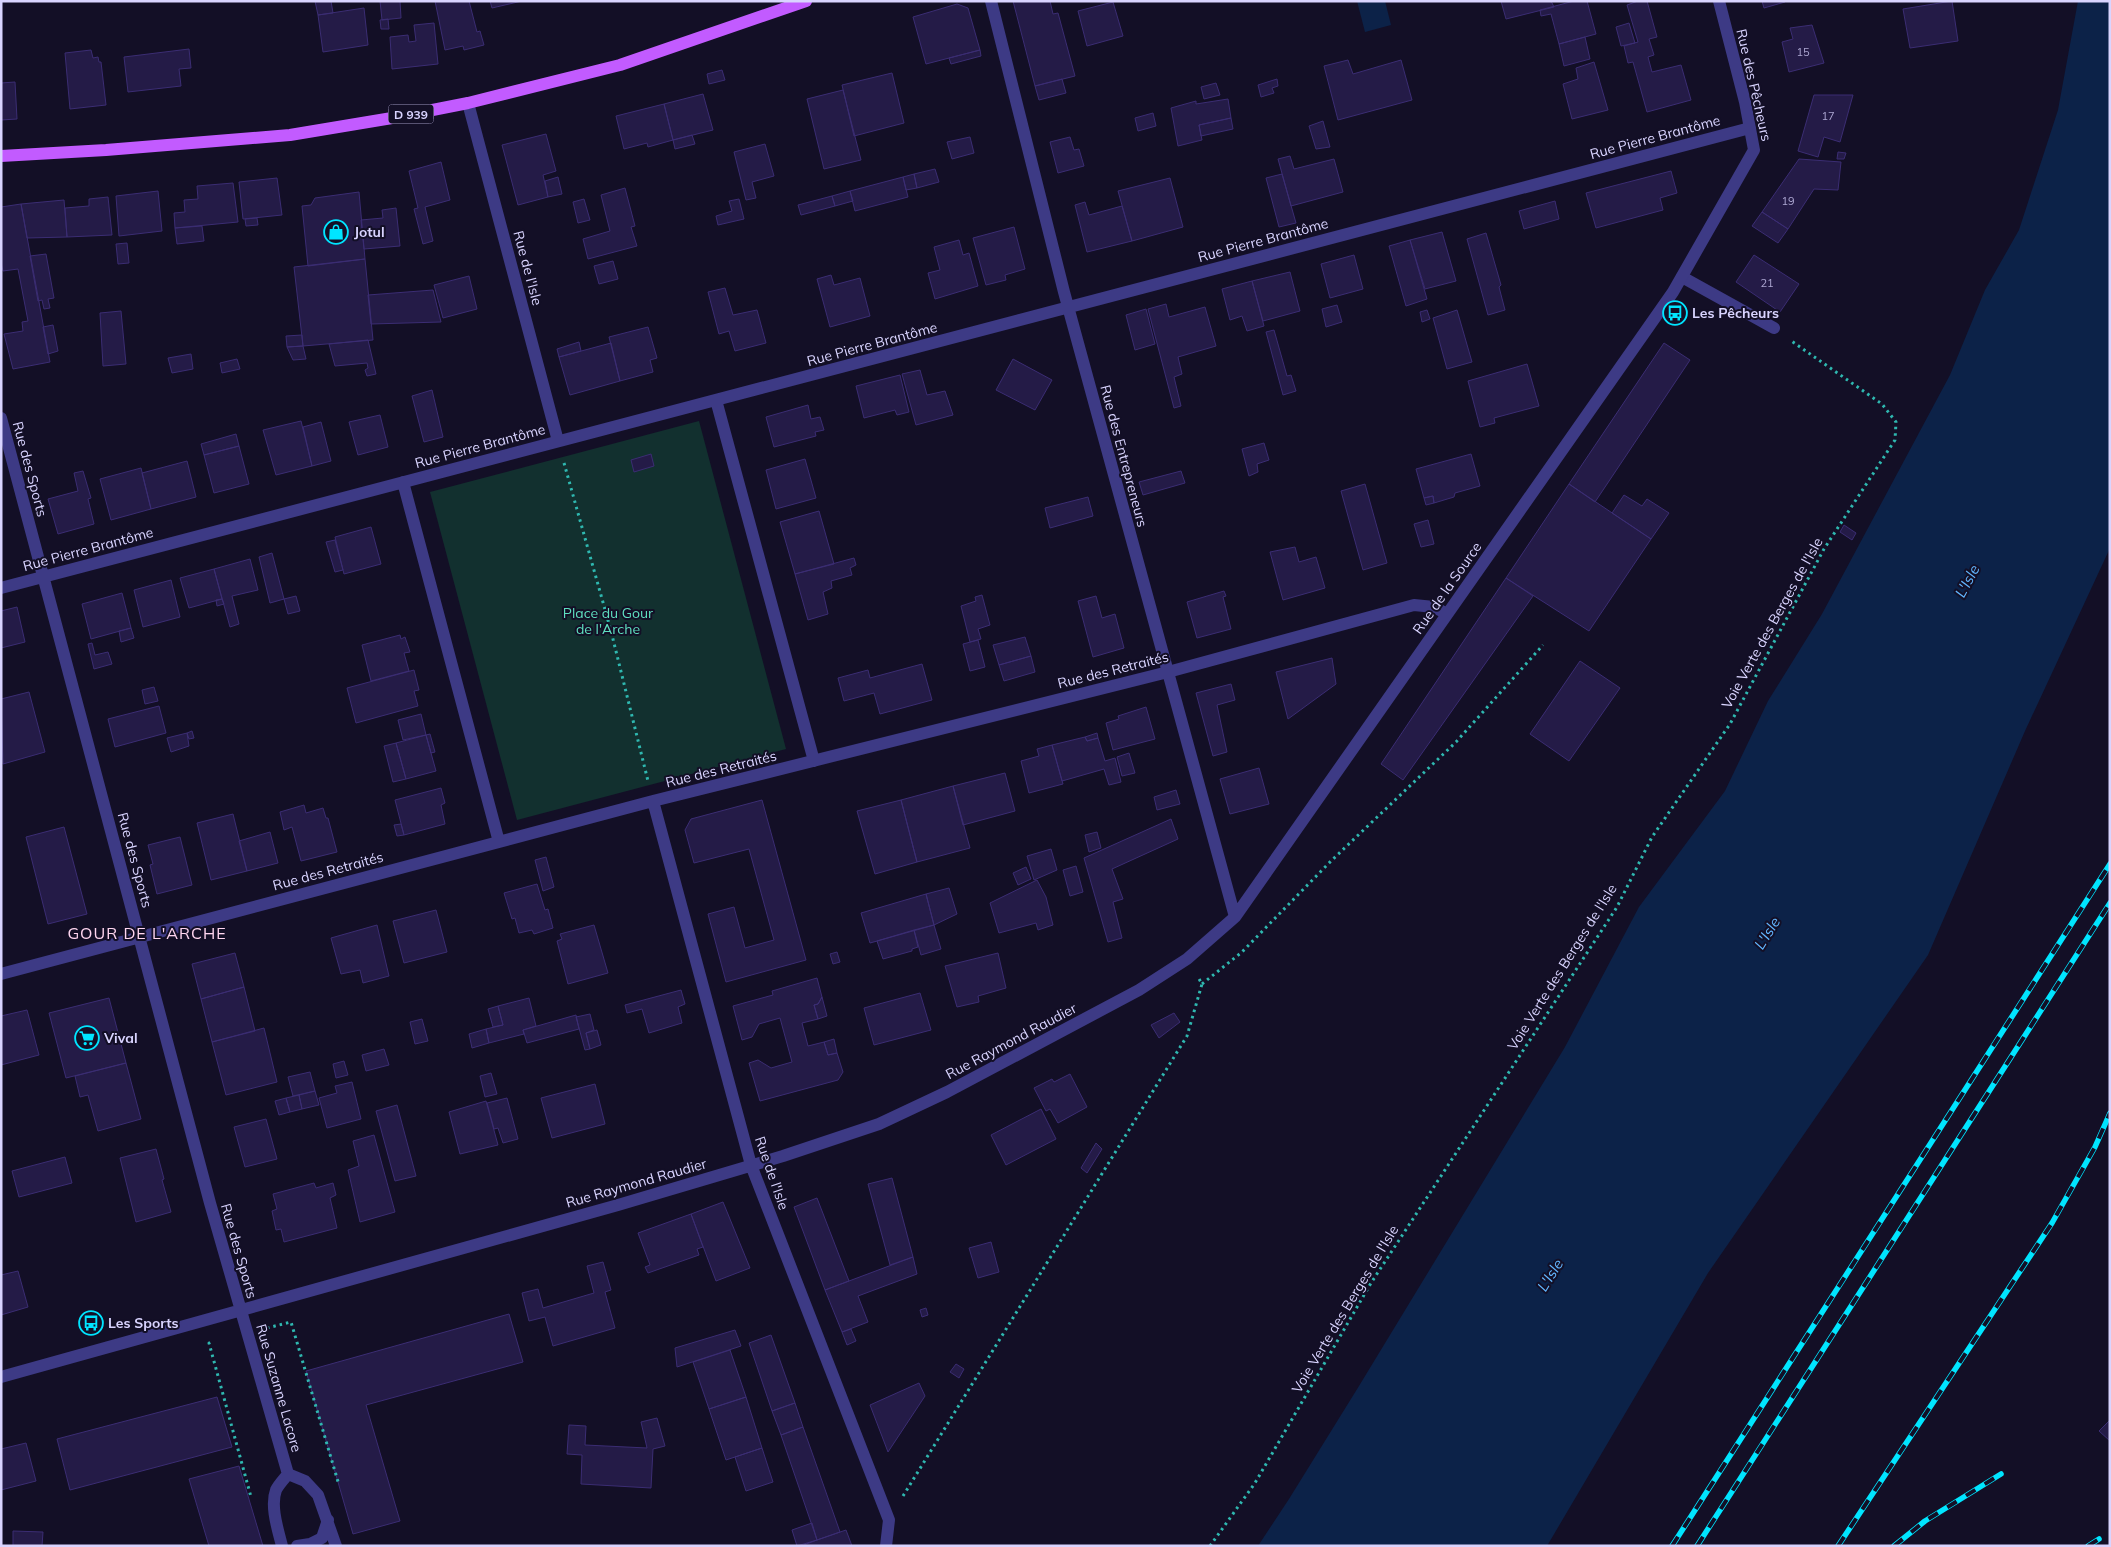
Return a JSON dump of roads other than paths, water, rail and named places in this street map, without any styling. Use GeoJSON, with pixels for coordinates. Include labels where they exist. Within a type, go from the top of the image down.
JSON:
{"type":"FeatureCollection","features":[{"type":"Feature","properties":{"kind":"main road","name":"D 939"},"geometry":{"type":"LineString","coordinates":[[1,156],[106,150],[290,134],[468,103],[620,65],[806,1]]}},
{"type":"Feature","properties":{"kind":"street","name":"Rue des Entrepreneurs"},"geometry":{"type":"LineString","coordinates":[[991,1],[1068,308],[1235,917]]}},
{"type":"Feature","properties":{"kind":"street","name":"Rue des Pêcheurs"},"geometry":{"type":"LineString","coordinates":[[1682,277],[1754,150],[1719,1]]}},
{"type":"Feature","properties":{"kind":"street","name":"Rue de l'Isle"},"geometry":{"type":"LineString","coordinates":[[468,103],[558,441]]}},
{"type":"Feature","properties":{"kind":"street","name":"Rue Pierre Brantôme"},"geometry":{"type":"LineString","coordinates":[[1,588],[1750,128]]}},
{"type":"Feature","properties":{"kind":"street"},"geometry":{"type":"LineString","coordinates":[[1682,277],[1774,328]]}},
{"type":"Feature","properties":{"kind":"street","name":"Rue de la Source"},"geometry":{"type":"LineString","coordinates":[[1235,917],[1682,277]]}},
{"type":"Feature","properties":{"kind":"street"},"geometry":{"type":"LineString","coordinates":[[716,400],[814,761]]}},
{"type":"Feature","properties":{"kind":"street","name":"Rue des Sports"},"geometry":{"type":"LineString","coordinates":[[1,418],[210,1202],[241,1310]]}},
{"type":"Feature","properties":{"kind":"street"},"geometry":{"type":"LineString","coordinates":[[403,482],[499,842]]}},
{"type":"Feature","properties":{"kind":"street","name":"Rue des Retraités"},"geometry":{"type":"LineString","coordinates":[[1,974],[653,801],[1168,672],[1414,605],[1434,607],[1447,614]]}},
{"type":"Feature","properties":{"kind":"street","name":"Rue de l'Isle"},"geometry":{"type":"LineString","coordinates":[[653,801],[751,1165],[889,1520],[886,1546]]}},
{"type":"Feature","properties":{"kind":"street","name":"Rue Raymond Raudier"},"geometry":{"type":"LineString","coordinates":[[1,1377],[751,1165],[879,1124],[947,1092],[1139,990],[1187,958],[1235,917]]}},
{"type":"Feature","properties":{"kind":"street","name":"Rue Suzanne Lacore"},"geometry":{"type":"LineString","coordinates":[[241,1310],[288,1474]]}},
{"type":"Feature","properties":{"kind":"street","name":"Rue Suzanne Lacore"},"geometry":{"type":"LineString","coordinates":[[288,1474],[305,1481],[318,1495],[336,1546]]}},
{"type":"Feature","properties":{"kind":"street","name":"Rue Suzanne Lacore"},"geometry":{"type":"LineString","coordinates":[[281,1540],[275,1506],[276,1490],[288,1474]]}},
{"type":"Feature","properties":{"kind":"street"},"geometry":{"type":"LineString","coordinates":[[281,1540],[296,1546],[310,1544],[322,1538],[328,1520]]}},
{"type":"Feature","properties":{"kind":"water"},"geometry":{"type":"Polygon","coordinates":[[[1357,1],[1385,1],[1391,25],[1365,32],[1357,1]]]}},
{"type":"Feature","properties":{"kind":"water","name":"L'Isle"},"geometry":{"type":"Polygon","coordinates":[[[2078,1],[2110,1],[2110,548],[2025,731],[1928,955],[1708,1273],[1547,1546],[1258,1546],[1359,1386],[1565,1047],[1639,907],[1725,791],[1768,701],[1822,614],[1950,375],[1985,290],[2019,230],[2058,110],[2078,1]]]}},
{"type":"Feature","properties":{"kind":"railway"},"geometry":{"type":"LineString","coordinates":[[1672,1546],[2110,864]]}},
{"type":"Feature","properties":{"kind":"railway"},"geometry":{"type":"LineString","coordinates":[[1697,1546],[2110,903]]}},
{"type":"Feature","properties":{"kind":"railway"},"geometry":{"type":"LineString","coordinates":[[1838,1546],[2052,1223],[2095,1147],[2110,1113]]}},
{"type":"Feature","properties":{"kind":"railway"},"geometry":{"type":"LineString","coordinates":[[1894,1546],[1925,1521],[2001,1474]]}},
{"type":"Feature","properties":{"kind":"railway"},"geometry":{"type":"LineString","coordinates":[[2088,1546],[2099,1539]]}},
{"type":"Feature","properties":{"kind":"place","name":"Jotul"},"geometry":{"type":"Point","coordinates":[336,232]}},
{"type":"Feature","properties":{"kind":"place","name":"Les Pêcheurs"},"geometry":{"type":"Point","coordinates":[1675,313]}},
{"type":"Feature","properties":{"kind":"place","name":"Vival"},"geometry":{"type":"Point","coordinates":[87,1038]}},
{"type":"Feature","properties":{"kind":"place","name":"Les Sports"},"geometry":{"type":"Point","coordinates":[91,1323]}},
{"type":"Feature","properties":{"kind":"district","name":"GOUR DE L'ARCHE"},"geometry":{"type":"Point","coordinates":[147,933]}},
{"type":"Feature","properties":{"kind":"park label","name":"Place du Gour de l'Arche"},"geometry":{"type":"Point","coordinates":[608,622]}}]}
